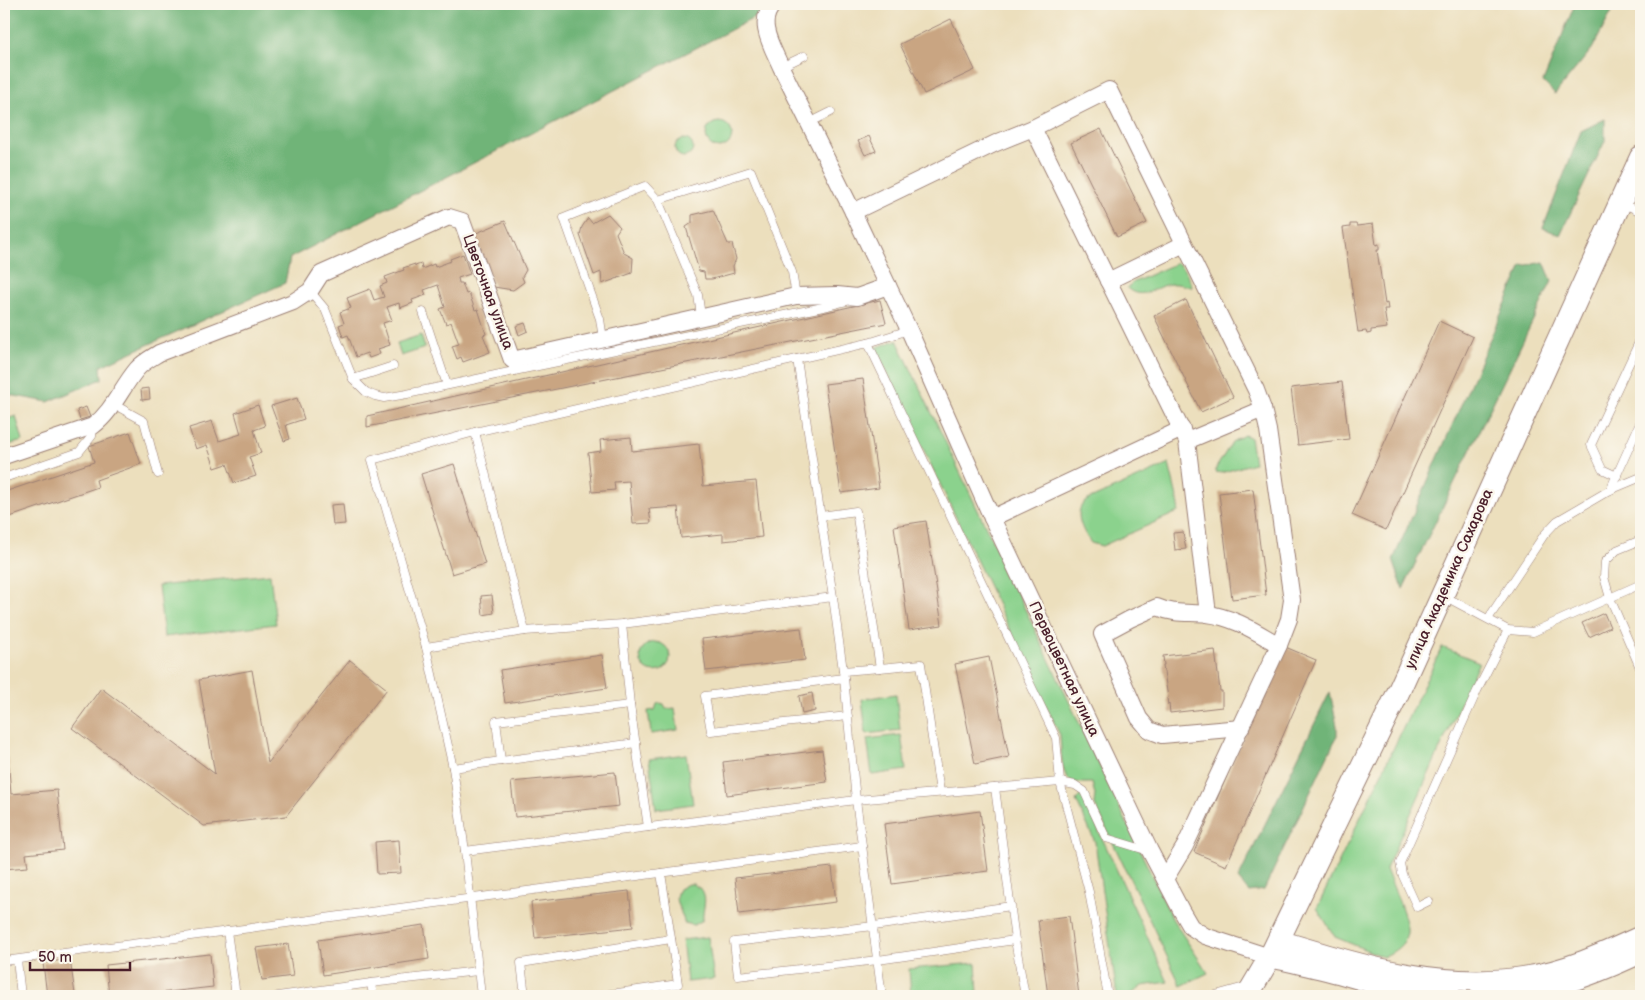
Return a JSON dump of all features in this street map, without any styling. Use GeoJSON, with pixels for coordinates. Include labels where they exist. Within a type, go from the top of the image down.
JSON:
{"type":"FeatureCollection","features":[{"type":"Feature","properties":{"kind":"main road","name":"улица Академика Сахарова"},"geometry":{"type":"LineString","coordinates":[[1251,990],[1274,949],[1397,695],[1641,157]]}},
{"type":"Feature","properties":{"kind":"street","name":"Первоцветная улица"},"geometry":{"type":"LineString","coordinates":[[774,4],[766,13],[765,20],[767,34],[781,67],[909,330],[992,518],[1150,851],[1191,927],[1204,936],[1274,949]]}},
{"type":"Feature","properties":{"kind":"street"},"geometry":{"type":"LineString","coordinates":[[853,212],[997,146],[1109,90],[1256,390],[1268,430],[1292,600],[1289,619],[1279,645],[1185,846],[1165,879]]}},
{"type":"Feature","properties":{"kind":"street"},"geometry":{"type":"LineString","coordinates":[[1033,128],[1184,435],[1208,614]]}},
{"type":"Feature","properties":{"kind":"street","name":"Цветочная улица"},"geometry":{"type":"LineString","coordinates":[[4,456],[93,426],[104,417],[137,370],[146,361],[159,353],[293,302],[310,291],[321,274],[449,217],[462,221],[513,366],[603,339],[701,316],[796,296],[837,295],[857,297],[888,286]]}},
{"type":"Feature","properties":{"kind":"street"},"geometry":{"type":"LineString","coordinates":[[1108,281],[1184,244]]}},
{"type":"Feature","properties":{"kind":"street"},"geometry":{"type":"LineString","coordinates":[[992,518],[1023,498],[1184,435],[1263,409]]}},
{"type":"Feature","properties":{"kind":"street"},"geometry":{"type":"LineString","coordinates":[[1240,728],[1162,735],[1149,730],[1139,718],[1102,634],[1157,607],[1169,613],[1208,614],[1229,619],[1249,627],[1279,645]]}},
{"type":"Feature","properties":{"kind":"street"},"geometry":{"type":"LineString","coordinates":[[1274,949],[1412,976],[1455,980],[1495,980],[1525,977],[1553,971],[1602,954],[1641,936]]}},
{"type":"Feature","properties":{"kind":"street"},"geometry":{"type":"LineString","coordinates":[[1274,949],[1336,973],[1371,984],[1451,996]]}},
{"type":"Feature","properties":{"kind":"street"},"geometry":{"type":"LineString","coordinates":[[1481,996],[1529,992],[1564,984],[1604,971],[1641,953]]}},
{"type":"Feature","properties":{"kind":"lane"},"geometry":{"type":"LineString","coordinates":[[781,67],[804,56]]}},
{"type":"Feature","properties":{"kind":"lane"},"geometry":{"type":"LineString","coordinates":[[809,123],[831,112]]}},
{"type":"Feature","properties":{"kind":"lane"},"geometry":{"type":"LineString","coordinates":[[658,200],[751,171],[792,272],[796,296]]}},
{"type":"Feature","properties":{"kind":"lane"},"geometry":{"type":"LineString","coordinates":[[603,339],[600,319],[564,218],[645,186],[658,200],[698,295],[701,316]]}},
{"type":"Feature","properties":{"kind":"lane"},"geometry":{"type":"LineString","coordinates":[[1621,202],[1641,212]]}},
{"type":"Feature","properties":{"kind":"lane"},"geometry":{"type":"LineString","coordinates":[[310,291],[325,309],[354,379],[366,392],[384,398],[448,385],[513,366],[828,306],[857,297]]}},
{"type":"Feature","properties":{"kind":"lane"},"geometry":{"type":"LineString","coordinates":[[423,312],[448,385]]}},
{"type":"Feature","properties":{"kind":"lane"},"geometry":{"type":"LineString","coordinates":[[481,996],[465,851],[452,768],[426,647],[372,460],[475,432],[868,343],[909,330]]}},
{"type":"Feature","properties":{"kind":"lane"},"geometry":{"type":"LineString","coordinates":[[1617,476],[1602,469],[1591,445],[1641,338]]}},
{"type":"Feature","properties":{"kind":"lane"},"geometry":{"type":"LineString","coordinates":[[868,343],[1056,738],[1060,782],[1089,892],[1108,996]]}},
{"type":"Feature","properties":{"kind":"lane"},"geometry":{"type":"LineString","coordinates":[[797,359],[844,674],[856,800],[882,996]]}},
{"type":"Feature","properties":{"kind":"lane"},"geometry":{"type":"LineString","coordinates":[[354,379],[393,366]]}},
{"type":"Feature","properties":{"kind":"lane"},"geometry":{"type":"LineString","coordinates":[[113,404],[144,421],[158,474]]}},
{"type":"Feature","properties":{"kind":"lane"},"geometry":{"type":"LineString","coordinates":[[1610,490],[1641,422]]}},
{"type":"Feature","properties":{"kind":"lane"},"geometry":{"type":"LineString","coordinates":[[4,478],[79,452],[92,436],[93,426]]}},
{"type":"Feature","properties":{"kind":"lane"},"geometry":{"type":"LineString","coordinates":[[475,432],[525,631]]}},
{"type":"Feature","properties":{"kind":"lane"},"geometry":{"type":"LineString","coordinates":[[1488,619],[1544,535],[1557,521],[1610,490],[1641,477]]}},
{"type":"Feature","properties":{"kind":"lane"},"geometry":{"type":"LineString","coordinates":[[821,516],[856,511],[880,668]]}},
{"type":"Feature","properties":{"kind":"lane"},"geometry":{"type":"LineString","coordinates":[[1641,540],[1617,550],[1605,562],[1604,577],[1610,598],[1641,670]]}},
{"type":"Feature","properties":{"kind":"lane"},"geometry":{"type":"LineString","coordinates":[[1442,595],[1508,630],[1533,632],[1641,584]]}},
{"type":"Feature","properties":{"kind":"lane"},"geometry":{"type":"LineString","coordinates":[[426,647],[525,631],[622,624],[833,597]]}},
{"type":"Feature","properties":{"kind":"lane"},"geometry":{"type":"LineString","coordinates":[[622,624],[630,705],[648,827]]}},
{"type":"Feature","properties":{"kind":"lane"},"geometry":{"type":"LineString","coordinates":[[1429,902],[1417,907],[1402,874],[1400,863],[1477,691],[1508,630]]}},
{"type":"Feature","properties":{"kind":"lane"},"geometry":{"type":"LineString","coordinates":[[848,716],[711,731],[705,696],[880,668],[921,664],[940,792]]}},
{"type":"Feature","properties":{"kind":"lane"},"geometry":{"type":"LineString","coordinates":[[501,761],[496,721],[630,705]]}},
{"type":"Feature","properties":{"kind":"lane"},"geometry":{"type":"LineString","coordinates":[[452,768],[636,743]]}},
{"type":"Feature","properties":{"kind":"lane"},"geometry":{"type":"LineString","coordinates":[[465,851],[856,800],[1060,782],[1075,785],[1084,791],[1106,838],[1150,851]]}},
{"type":"Feature","properties":{"kind":"lane"},"geometry":{"type":"LineString","coordinates":[[995,788],[1015,940],[1026,996]]}},
{"type":"Feature","properties":{"kind":"lane"},"geometry":{"type":"LineString","coordinates":[[4,961],[862,846]]}},
{"type":"Feature","properties":{"kind":"lane"},"geometry":{"type":"LineString","coordinates":[[598,996],[678,984],[661,873]]}},
{"type":"Feature","properties":{"kind":"lane"},"geometry":{"type":"LineString","coordinates":[[1010,906],[874,926],[734,942],[738,976],[878,960],[1015,940]]}},
{"type":"Feature","properties":{"kind":"lane"},"geometry":{"type":"LineString","coordinates":[[227,931],[236,996]]}},
{"type":"Feature","properties":{"kind":"lane"},"geometry":{"type":"LineString","coordinates":[[525,996],[521,963],[671,940]]}},
{"type":"Feature","properties":{"kind":"lane"},"geometry":{"type":"LineString","coordinates":[[17,960],[22,996]]}},
{"type":"Feature","properties":{"kind":"lane"},"geometry":{"type":"LineString","coordinates":[[278,996],[478,970]]}},
{"type":"Feature","properties":{"kind":"lane"},"geometry":{"type":"LineString","coordinates":[[371,983],[373,996]]}},
{"type":"Feature","properties":{"kind":"lane"},"geometry":{"type":"LineString","coordinates":[[1212,996],[1251,990]]}},
{"type":"Feature","properties":{"kind":"green space"},"geometry":{"type":"Polygon","coordinates":[[[4,4],[781,4],[290,258],[285,283],[101,366],[102,379],[48,402],[4,394],[4,4]]]}},
{"type":"Feature","properties":{"kind":"green space"},"geometry":{"type":"Polygon","coordinates":[[[1575,4],[1616,4],[1592,49],[1555,94],[1543,82],[1575,4]]]}},
{"type":"Feature","properties":{"kind":"green space"},"geometry":{"type":"Polygon","coordinates":[[[1605,119],[1605,141],[1560,235],[1543,228],[1581,131],[1605,119]]]}},
{"type":"Feature","properties":{"kind":"green space"},"geometry":{"type":"Polygon","coordinates":[[[719,122],[728,126],[732,135],[728,144],[719,148],[710,144],[706,135],[710,126],[719,122]]]}},
{"type":"Feature","properties":{"kind":"green space"},"geometry":{"type":"Polygon","coordinates":[[[680,139],[688,139],[693,144],[691,155],[680,157],[675,152],[675,144],[680,139]]]}},
{"type":"Feature","properties":{"kind":"green space"},"geometry":{"type":"Polygon","coordinates":[[[1544,262],[1552,281],[1403,589],[1393,560],[1522,266],[1544,262]]]}},
{"type":"Feature","properties":{"kind":"green space"},"geometry":{"type":"Polygon","coordinates":[[[1177,263],[1186,273],[1192,285],[1191,287],[1171,284],[1144,293],[1133,292],[1127,288],[1132,283],[1177,263]]]}},
{"type":"Feature","properties":{"kind":"green space"},"geometry":{"type":"Polygon","coordinates":[[[421,335],[425,348],[401,356],[397,343],[421,335]]]}},
{"type":"Feature","properties":{"kind":"green space"},"geometry":{"type":"Polygon","coordinates":[[[897,340],[1173,920],[1208,973],[1181,986],[1094,803],[1095,795],[1092,783],[1073,782],[1066,775],[1060,735],[875,348],[897,340]]]}},
{"type":"Feature","properties":{"kind":"green space"},"geometry":{"type":"Polygon","coordinates":[[[16,416],[23,441],[4,446],[4,420],[16,416]]]}},
{"type":"Feature","properties":{"kind":"green space"},"geometry":{"type":"Polygon","coordinates":[[[1244,435],[1250,437],[1254,463],[1221,473],[1216,472],[1216,468],[1232,442],[1244,435]]]}},
{"type":"Feature","properties":{"kind":"green space"},"geometry":{"type":"Polygon","coordinates":[[[1169,464],[1179,505],[1178,512],[1102,546],[1091,543],[1084,532],[1080,520],[1079,514],[1083,504],[1088,500],[1169,464]]]}},
{"type":"Feature","properties":{"kind":"green space"},"geometry":{"type":"Polygon","coordinates":[[[270,574],[276,624],[164,637],[158,586],[270,574]]]}},
{"type":"Feature","properties":{"kind":"green space"},"geometry":{"type":"Polygon","coordinates":[[[655,642],[666,646],[670,657],[666,668],[655,672],[644,668],[640,657],[644,646],[655,642]]]}},
{"type":"Feature","properties":{"kind":"green space"},"geometry":{"type":"Polygon","coordinates":[[[1442,647],[1479,662],[1386,869],[1403,911],[1407,933],[1401,945],[1383,957],[1335,937],[1317,908],[1442,647]]]}},
{"type":"Feature","properties":{"kind":"green space"},"geometry":{"type":"Polygon","coordinates":[[[1330,692],[1337,726],[1337,736],[1264,890],[1249,892],[1238,879],[1330,692]]]}},
{"type":"Feature","properties":{"kind":"green space"},"geometry":{"type":"Polygon","coordinates":[[[896,694],[900,730],[866,734],[862,699],[896,694]]]}},
{"type":"Feature","properties":{"kind":"green space"},"geometry":{"type":"Polygon","coordinates":[[[657,704],[664,704],[666,709],[675,708],[678,730],[651,734],[648,711],[655,710],[657,704]]]}},
{"type":"Feature","properties":{"kind":"green space"},"geometry":{"type":"Polygon","coordinates":[[[901,735],[906,770],[872,775],[867,739],[901,735]]]}},
{"type":"Feature","properties":{"kind":"green space"},"geometry":{"type":"Polygon","coordinates":[[[686,754],[693,804],[656,809],[649,759],[686,754]]]}},
{"type":"Feature","properties":{"kind":"green space"},"geometry":{"type":"Polygon","coordinates":[[[1082,794],[1168,982],[1142,986],[1129,996],[1117,996],[1095,842],[1076,800],[1082,794]]]}},
{"type":"Feature","properties":{"kind":"green space"},"geometry":{"type":"Polygon","coordinates":[[[688,884],[693,884],[702,890],[705,897],[703,920],[694,925],[684,923],[676,898],[679,889],[688,884]]]}},
{"type":"Feature","properties":{"kind":"green space"},"geometry":{"type":"Polygon","coordinates":[[[708,937],[714,979],[687,982],[682,940],[708,937]]]}},
{"type":"Feature","properties":{"kind":"green space"},"geometry":{"type":"Polygon","coordinates":[[[976,963],[978,994],[911,996],[909,969],[976,963]]]}},
{"type":"Feature","properties":{"kind":"building"},"geometry":{"type":"Polygon","coordinates":[[[951,19],[975,70],[924,94],[900,44],[951,19]]]}},
{"type":"Feature","properties":{"kind":"building"},"geometry":{"type":"Polygon","coordinates":[[[1101,129],[1147,223],[1117,237],[1071,143],[1101,129]]]}},
{"type":"Feature","properties":{"kind":"building"},"geometry":{"type":"Polygon","coordinates":[[[869,136],[876,151],[865,155],[858,141],[869,136]]]}},
{"type":"Feature","properties":{"kind":"building"},"geometry":{"type":"Polygon","coordinates":[[[713,210],[728,244],[732,244],[736,259],[733,266],[734,273],[705,279],[704,272],[699,271],[686,227],[692,223],[692,215],[713,210]]]}},
{"type":"Feature","properties":{"kind":"building"},"geometry":{"type":"Polygon","coordinates":[[[608,214],[620,227],[616,233],[624,253],[633,258],[632,273],[602,284],[601,272],[594,275],[580,235],[582,227],[588,218],[592,223],[608,214]]]}},
{"type":"Feature","properties":{"kind":"building"},"geometry":{"type":"Polygon","coordinates":[[[505,221],[526,270],[522,277],[524,282],[513,290],[494,287],[474,234],[505,221]]]}},
{"type":"Feature","properties":{"kind":"building"},"geometry":{"type":"Polygon","coordinates":[[[1350,224],[1356,224],[1357,226],[1373,224],[1376,245],[1379,244],[1379,250],[1377,250],[1385,304],[1387,303],[1388,309],[1384,309],[1387,328],[1371,330],[1371,333],[1367,334],[1366,331],[1358,332],[1343,228],[1350,227],[1350,224]]]}},
{"type":"Feature","properties":{"kind":"building"},"geometry":{"type":"Polygon","coordinates":[[[463,254],[470,274],[458,278],[459,283],[462,283],[466,294],[469,293],[475,310],[478,309],[486,334],[483,335],[490,352],[463,362],[461,357],[457,359],[452,346],[459,344],[451,322],[446,324],[440,309],[445,307],[438,285],[424,290],[426,295],[412,300],[413,303],[400,308],[399,303],[387,307],[392,320],[383,323],[390,345],[378,349],[380,354],[369,358],[367,353],[356,357],[348,335],[343,337],[339,325],[344,323],[340,312],[351,308],[347,298],[370,289],[374,300],[384,297],[380,286],[387,283],[385,277],[415,264],[415,266],[421,264],[422,269],[434,264],[435,267],[463,254]]]}},
{"type":"Feature","properties":{"kind":"building"},"geometry":{"type":"Polygon","coordinates":[[[880,300],[886,323],[367,427],[367,416],[880,300]]]}},
{"type":"Feature","properties":{"kind":"building"},"geometry":{"type":"Polygon","coordinates":[[[1186,300],[1233,397],[1201,412],[1154,316],[1186,300]]]}},
{"type":"Feature","properties":{"kind":"building"},"geometry":{"type":"Polygon","coordinates":[[[1439,321],[1473,337],[1386,530],[1352,515],[1439,321]]]}},
{"type":"Feature","properties":{"kind":"building"},"geometry":{"type":"Polygon","coordinates":[[[525,323],[528,331],[519,335],[516,326],[525,323]]]}},
{"type":"Feature","properties":{"kind":"building"},"geometry":{"type":"Polygon","coordinates":[[[863,379],[879,488],[841,493],[825,384],[863,379]]]}},
{"type":"Feature","properties":{"kind":"building"},"geometry":{"type":"Polygon","coordinates":[[[1342,382],[1349,439],[1298,445],[1291,388],[1342,382]]]}},
{"type":"Feature","properties":{"kind":"building"},"geometry":{"type":"Polygon","coordinates":[[[149,388],[150,399],[142,400],[141,389],[149,388]]]}},
{"type":"Feature","properties":{"kind":"building"},"geometry":{"type":"Polygon","coordinates":[[[297,398],[304,419],[286,425],[290,439],[284,441],[271,406],[297,398]]]}},
{"type":"Feature","properties":{"kind":"building"},"geometry":{"type":"Polygon","coordinates":[[[258,405],[265,426],[254,430],[261,453],[249,457],[256,476],[234,483],[227,464],[215,468],[207,445],[196,449],[189,428],[212,421],[219,441],[241,434],[235,413],[258,405]]]}},
{"type":"Feature","properties":{"kind":"building"},"geometry":{"type":"Polygon","coordinates":[[[86,407],[90,417],[80,420],[77,410],[86,407]]]}},
{"type":"Feature","properties":{"kind":"building"},"geometry":{"type":"Polygon","coordinates":[[[130,432],[141,464],[96,480],[98,487],[4,519],[4,492],[94,462],[89,446],[130,432]]]}},
{"type":"Feature","properties":{"kind":"building"},"geometry":{"type":"Polygon","coordinates":[[[631,437],[632,451],[699,444],[703,486],[756,481],[762,537],[723,541],[723,534],[681,538],[678,507],[649,509],[651,523],[633,524],[629,481],[614,482],[615,490],[592,492],[588,453],[601,451],[600,440],[631,437]]]}},
{"type":"Feature","properties":{"kind":"building"},"geometry":{"type":"Polygon","coordinates":[[[454,464],[485,564],[452,574],[421,474],[454,464]]]}},
{"type":"Feature","properties":{"kind":"building"},"geometry":{"type":"Polygon","coordinates":[[[1253,489],[1266,595],[1232,599],[1219,493],[1253,489]]]}},
{"type":"Feature","properties":{"kind":"building"},"geometry":{"type":"Polygon","coordinates":[[[343,504],[345,524],[333,525],[331,505],[343,504]]]}},
{"type":"Feature","properties":{"kind":"building"},"geometry":{"type":"Polygon","coordinates":[[[926,521],[942,625],[909,630],[894,526],[926,521]]]}},
{"type":"Feature","properties":{"kind":"building"},"geometry":{"type":"Polygon","coordinates":[[[1183,532],[1186,549],[1175,550],[1173,533],[1183,532]]]}},
{"type":"Feature","properties":{"kind":"building"},"geometry":{"type":"Polygon","coordinates":[[[492,595],[494,613],[483,615],[481,596],[492,595]]]}},
{"type":"Feature","properties":{"kind":"building"},"geometry":{"type":"Polygon","coordinates":[[[1604,613],[1610,627],[1589,637],[1582,623],[1604,613]]]}},
{"type":"Feature","properties":{"kind":"building"},"geometry":{"type":"Polygon","coordinates":[[[801,628],[805,660],[706,671],[702,639],[801,628]]]}},
{"type":"Feature","properties":{"kind":"building"},"geometry":{"type":"Polygon","coordinates":[[[1283,646],[1316,660],[1226,866],[1194,852],[1283,646]]]}},
{"type":"Feature","properties":{"kind":"building"},"geometry":{"type":"Polygon","coordinates":[[[1215,650],[1220,691],[1222,691],[1222,707],[1170,713],[1163,656],[1215,650]]]}},
{"type":"Feature","properties":{"kind":"building"},"geometry":{"type":"Polygon","coordinates":[[[602,655],[607,688],[505,703],[500,670],[602,655]]]}},
{"type":"Feature","properties":{"kind":"building"},"geometry":{"type":"Polygon","coordinates":[[[989,657],[1009,757],[975,764],[955,664],[989,657]]]}},
{"type":"Feature","properties":{"kind":"building"},"geometry":{"type":"Polygon","coordinates":[[[350,660],[387,689],[286,816],[204,826],[72,728],[101,688],[215,774],[199,680],[252,670],[268,763],[350,660]]]}},
{"type":"Feature","properties":{"kind":"building"},"geometry":{"type":"Polygon","coordinates":[[[812,693],[815,711],[802,714],[799,696],[812,693]]]}},
{"type":"Feature","properties":{"kind":"building"},"geometry":{"type":"Polygon","coordinates":[[[822,750],[827,782],[727,795],[723,762],[822,750]]]}},
{"type":"Feature","properties":{"kind":"building"},"geometry":{"type":"Polygon","coordinates":[[[4,757],[8,757],[11,794],[57,790],[63,850],[26,854],[28,867],[4,869],[4,757]]]}},
{"type":"Feature","properties":{"kind":"building"},"geometry":{"type":"Polygon","coordinates":[[[615,772],[619,806],[515,817],[511,782],[615,772]]]}},
{"type":"Feature","properties":{"kind":"building"},"geometry":{"type":"Polygon","coordinates":[[[980,811],[988,871],[892,884],[884,824],[980,811]]]}},
{"type":"Feature","properties":{"kind":"building"},"geometry":{"type":"Polygon","coordinates":[[[399,840],[401,873],[377,874],[375,842],[399,840]]]}},
{"type":"Feature","properties":{"kind":"building"},"geometry":{"type":"Polygon","coordinates":[[[832,867],[836,902],[739,914],[735,878],[832,867]]]}},
{"type":"Feature","properties":{"kind":"building"},"geometry":{"type":"Polygon","coordinates":[[[629,891],[633,927],[535,938],[531,902],[629,891]]]}},
{"type":"Feature","properties":{"kind":"building"},"geometry":{"type":"Polygon","coordinates":[[[1069,916],[1079,996],[1048,996],[1038,920],[1069,916]]]}},
{"type":"Feature","properties":{"kind":"building"},"geometry":{"type":"Polygon","coordinates":[[[424,925],[429,959],[323,975],[318,940],[424,925]]]}},
{"type":"Feature","properties":{"kind":"building"},"geometry":{"type":"Polygon","coordinates":[[[288,944],[293,976],[262,980],[256,948],[288,944]]]}},
{"type":"Feature","properties":{"kind":"building"},"geometry":{"type":"Polygon","coordinates":[[[210,954],[213,987],[133,996],[109,996],[106,965],[210,954]]]}},
{"type":"Feature","properties":{"kind":"building"},"geometry":{"type":"Polygon","coordinates":[[[70,959],[75,994],[47,996],[43,963],[70,959]]]}}]}
